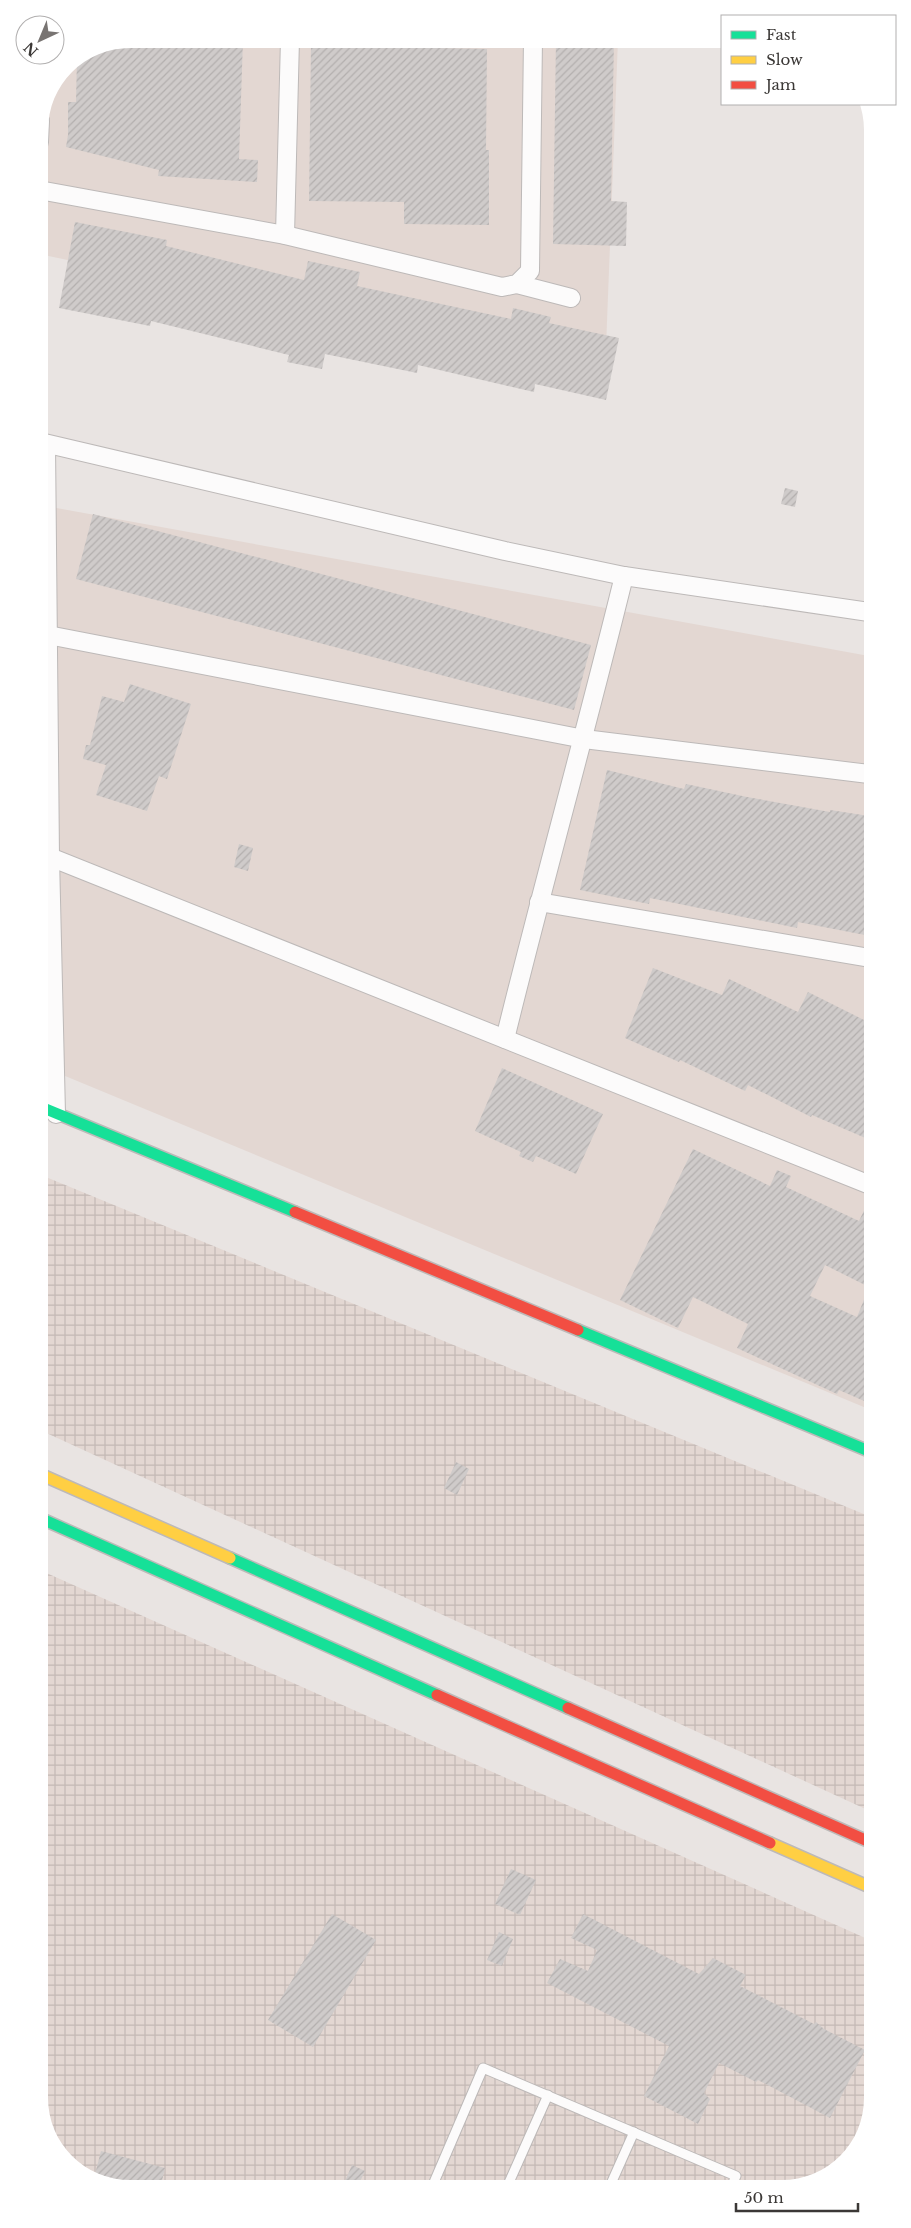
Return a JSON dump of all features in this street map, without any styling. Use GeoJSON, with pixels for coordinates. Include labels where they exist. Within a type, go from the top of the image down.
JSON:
{"type":"FeatureCollection","features":[{"type":"Feature","properties":{"kind":"street"},"geometry":{"type":"LineString","coordinates":[[285,235],[290,48]]}},
{"type":"Feature","properties":{"kind":"street"},"geometry":{"type":"LineString","coordinates":[[517,284],[530,271],[533,48]]}},
{"type":"Feature","properties":{"kind":"street"},"geometry":{"type":"LineString","coordinates":[[48,192],[285,235],[502,287],[517,284],[571,298]]}},
{"type":"Feature","properties":{"kind":"street"},"geometry":{"type":"LineString","coordinates":[[48,444],[496,549],[624,576],[864,611]]}},
{"type":"Feature","properties":{"kind":"street"},"geometry":{"type":"LineString","coordinates":[[505,1039],[539,902],[584,740],[624,576]]}},
{"type":"Feature","properties":{"kind":"street"},"geometry":{"type":"LineString","coordinates":[[864,773],[584,740],[48,635],[50,857],[48,1111],[864,1449]]}},
{"type":"Feature","properties":{"kind":"street"},"geometry":{"type":"LineString","coordinates":[[50,857],[864,1183]]}},
{"type":"Feature","properties":{"kind":"street"},"geometry":{"type":"LineString","coordinates":[[539,902],[864,957]]}},
{"type":"Feature","properties":{"kind":"street"},"geometry":{"type":"LineString","coordinates":[[48,1478],[864,1839]]}},
{"type":"Feature","properties":{"kind":"street"},"geometry":{"type":"LineString","coordinates":[[48,1522],[864,1884]]}},
{"type":"Feature","properties":{"kind":"lane"},"geometry":{"type":"LineString","coordinates":[[435,2180],[483,2068],[736,2176],[734,2180]]}},
{"type":"Feature","properties":{"kind":"lane"},"geometry":{"type":"LineString","coordinates":[[510,2180],[548,2095]]}},
{"type":"Feature","properties":{"kind":"lane"},"geometry":{"type":"LineString","coordinates":[[613,2180],[634,2132]]}},
{"type":"Feature","properties":{"kind":"shaded area"},"geometry":{"type":"Polygon","coordinates":[[[129,48],[618,48],[605,373],[48,256],[48,124],[50,108],[64,79],[88,58],[103,52],[129,48]]]}},
{"type":"Feature","properties":{"kind":"shaded area"},"geometry":{"type":"Polygon","coordinates":[[[48,506],[864,655],[864,1407],[48,1069],[48,506]]]}},
{"type":"Feature","properties":{"kind":"shaded area"},"geometry":{"type":"Polygon","coordinates":[[[48,1178],[864,1514],[864,1808],[48,1434],[48,1178]]]}},
{"type":"Feature","properties":{"kind":"shaded area"},"geometry":{"type":"Polygon","coordinates":[[[48,1574],[864,1937],[864,2099],[859,2125],[847,2149],[823,2170],[798,2179],[782,2180],[124,2180],[98,2174],[79,2164],[61,2144],[52,2125],[48,2110],[48,1574]]]}},
{"type":"Feature","properties":{"kind":"building"},"geometry":{"type":"Polygon","coordinates":[[[129,48],[243,48],[239,159],[258,160],[257,182],[158,176],[159,170],[66,147],[68,102],[76,102],[77,67],[88,58],[103,52],[129,48]]]}},
{"type":"Feature","properties":{"kind":"building"},"geometry":{"type":"Polygon","coordinates":[[[311,48],[487,49],[486,150],[489,150],[489,225],[404,224],[404,202],[309,201],[311,48]]]}},
{"type":"Feature","properties":{"kind":"building"},"geometry":{"type":"Polygon","coordinates":[[[556,48],[614,48],[611,201],[627,202],[626,246],[553,244],[556,48]]]}},
{"type":"Feature","properties":{"kind":"building"},"geometry":{"type":"Polygon","coordinates":[[[75,222],[167,240],[166,246],[304,280],[308,261],[360,272],[357,286],[511,319],[513,308],[551,317],[549,323],[619,338],[606,400],[535,384],[534,392],[418,365],[417,373],[325,354],[322,369],[287,362],[289,355],[151,321],[150,326],[59,308],[75,222]]]}},
{"type":"Feature","properties":{"kind":"building"},"geometry":{"type":"Polygon","coordinates":[[[785,488],[798,491],[795,507],[781,504],[785,488]]]}},
{"type":"Feature","properties":{"kind":"building"},"geometry":{"type":"Polygon","coordinates":[[[93,514],[591,645],[574,710],[76,579],[93,514]]]}},
{"type":"Feature","properties":{"kind":"building"},"geometry":{"type":"Polygon","coordinates":[[[130,684],[191,704],[167,779],[159,776],[147,811],[96,795],[106,765],[83,759],[86,745],[90,745],[102,696],[124,702],[130,684]]]}},
{"type":"Feature","properties":{"kind":"building"},"geometry":{"type":"Polygon","coordinates":[[[607,770],[684,789],[686,784],[830,812],[830,810],[864,815],[864,935],[798,922],[797,928],[650,898],[649,904],[580,890],[607,770]]]}},
{"type":"Feature","properties":{"kind":"building"},"geometry":{"type":"Polygon","coordinates":[[[239,844],[253,848],[248,871],[234,867],[239,844]]]}},
{"type":"Feature","properties":{"kind":"building"},"geometry":{"type":"Polygon","coordinates":[[[653,968],[722,995],[729,979],[798,1012],[808,992],[864,1020],[864,1137],[812,1115],[811,1117],[748,1085],[745,1091],[680,1060],[679,1062],[625,1038],[653,968]]]}},
{"type":"Feature","properties":{"kind":"building"},"geometry":{"type":"Polygon","coordinates":[[[502,1068],[603,1114],[576,1174],[536,1156],[533,1162],[519,1156],[521,1152],[475,1131],[502,1068]]]}},
{"type":"Feature","properties":{"kind":"building"},"geometry":{"type":"Polygon","coordinates":[[[693,1149],[770,1186],[777,1170],[791,1176],[786,1187],[859,1221],[864,1211],[864,1284],[825,1265],[810,1296],[857,1317],[864,1300],[864,1401],[839,1390],[837,1394],[737,1348],[748,1324],[693,1297],[678,1328],[620,1300],[693,1149]]]}},
{"type":"Feature","properties":{"kind":"building"},"geometry":{"type":"Polygon","coordinates":[[[456,1462],[469,1469],[457,1495],[444,1488],[456,1462]]]}},
{"type":"Feature","properties":{"kind":"building"},"geometry":{"type":"Polygon","coordinates":[[[511,1869],[536,1880],[520,1915],[495,1904],[511,1869]]]}},
{"type":"Feature","properties":{"kind":"building"},"geometry":{"type":"Polygon","coordinates":[[[332,1914],[376,1940],[313,2047],[268,2020],[332,1914]]]}},
{"type":"Feature","properties":{"kind":"building"},"geometry":{"type":"Polygon","coordinates":[[[583,1914],[699,1974],[713,1958],[746,1975],[740,1986],[814,2024],[816,2022],[824,2029],[864,2049],[830,2118],[758,2080],[756,2082],[719,2063],[704,2093],[710,2099],[698,2124],[644,2096],[669,2046],[547,1983],[560,1959],[588,1971],[597,1950],[571,1938],[583,1914]]]}},
{"type":"Feature","properties":{"kind":"building"},"geometry":{"type":"Polygon","coordinates":[[[499,1932],[513,1939],[502,1966],[487,1960],[499,1932]]]}},
{"type":"Feature","properties":{"kind":"building"},"geometry":{"type":"Polygon","coordinates":[[[101,2151],[165,2168],[162,2180],[113,2179],[95,2173],[101,2151]]]}},
{"type":"Feature","properties":{"kind":"building"},"geometry":{"type":"Polygon","coordinates":[[[352,2165],[365,2171],[361,2180],[345,2180],[352,2165]]]}},
{"type":"Feature","properties":{"kind":"traffic: fast"},"geometry":{"type":"LineString","coordinates":[[48,1110],[295,1212]]}},
{"type":"Feature","properties":{"kind":"traffic: fast"},"geometry":{"type":"LineString","coordinates":[[578,1330],[864,1449]]}},
{"type":"Feature","properties":{"kind":"traffic: fast"},"geometry":{"type":"LineString","coordinates":[[48,1522],[437,1695]]}},
{"type":"Feature","properties":{"kind":"traffic: fast"},"geometry":{"type":"LineString","coordinates":[[230,1558],[568,1708]]}},
{"type":"Feature","properties":{"kind":"traffic: slow"},"geometry":{"type":"LineString","coordinates":[[48,1478],[230,1558]]}},
{"type":"Feature","properties":{"kind":"traffic: slow"},"geometry":{"type":"LineString","coordinates":[[770,1843],[864,1884]]}},
{"type":"Feature","properties":{"kind":"traffic: jam"},"geometry":{"type":"LineString","coordinates":[[295,1212],[578,1330]]}},
{"type":"Feature","properties":{"kind":"traffic: jam"},"geometry":{"type":"LineString","coordinates":[[437,1695],[770,1843]]}},
{"type":"Feature","properties":{"kind":"traffic: jam"},"geometry":{"type":"LineString","coordinates":[[568,1708],[864,1839]]}}]}
